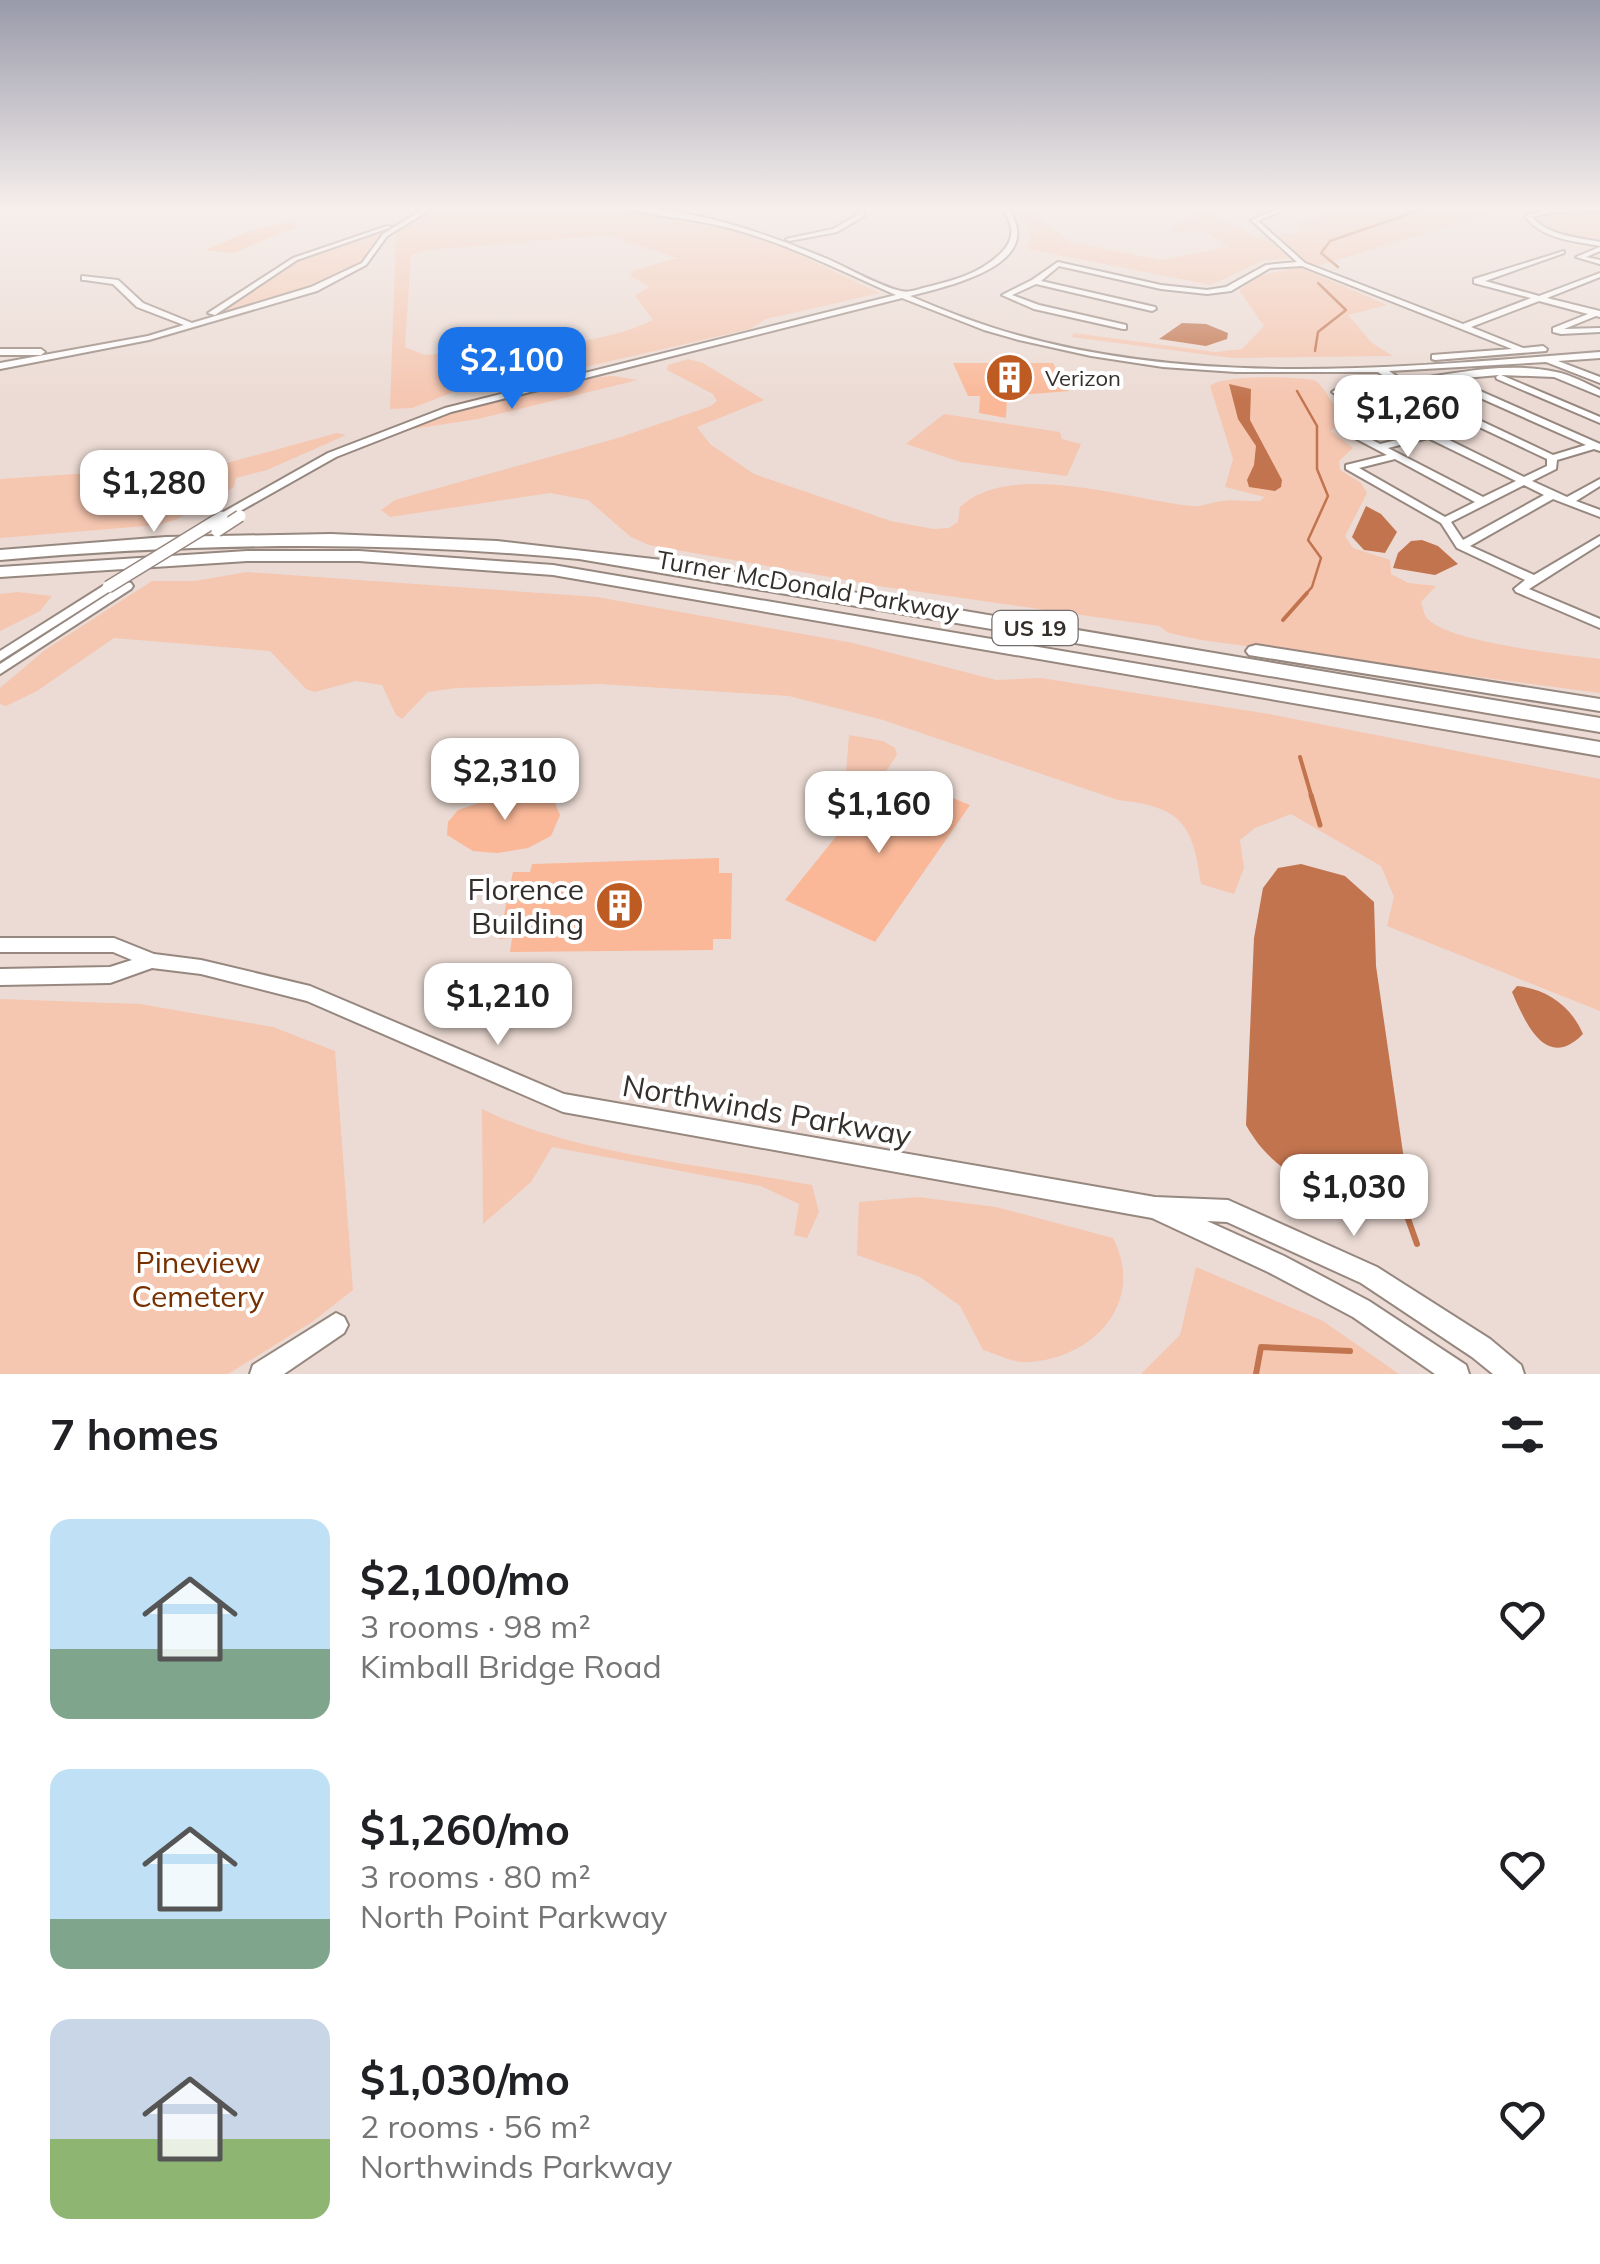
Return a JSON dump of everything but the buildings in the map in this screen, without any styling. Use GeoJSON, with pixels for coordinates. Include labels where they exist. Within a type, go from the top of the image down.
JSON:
{"type":"FeatureCollection","features":[{"type":"Feature","properties":{"kind":"highway","name":"Turner McDonald Parkway"},"geometry":{"type":"LineString","coordinates":[[0,555],[248,538],[383,538],[519,546],[662,565],[1600,726]]}},
{"type":"Feature","properties":{"kind":"highway","name":"Turner McDonald Parkway"},"geometry":{"type":"LineString","coordinates":[[0,572],[246,556],[359,556],[518,566],[618,578],[1600,749]]}},
{"type":"Feature","properties":{"kind":"highway"},"geometry":{"type":"LineString","coordinates":[[1114,641],[1240,649],[1600,705]]}},
{"type":"Feature","properties":{"kind":"street"},"geometry":{"type":"LineString","coordinates":[[0,352],[105,344],[190,325],[278,271]]}},
{"type":"Feature","properties":{"kind":"street"},"geometry":{"type":"LineString","coordinates":[[0,366],[118,345],[337,280],[352,271]]}},
{"type":"Feature","properties":{"kind":"street"},"geometry":{"type":"LineString","coordinates":[[854,271],[910,293],[966,271]]}},
{"type":"Feature","properties":{"kind":"street"},"geometry":{"type":"LineString","coordinates":[[861,271],[988,328],[1092,350],[1226,371],[1381,370],[1600,355]]}},
{"type":"Feature","properties":{"kind":"street"},"geometry":{"type":"LineString","coordinates":[[0,656],[222,517],[318,462],[392,430],[511,392],[910,293],[979,271]]}},
{"type":"Feature","properties":{"kind":"street"},"geometry":{"type":"LineString","coordinates":[[1049,271],[1006,295],[1038,307],[1123,327]]}},
{"type":"Feature","properties":{"kind":"street"},"geometry":{"type":"LineString","coordinates":[[1090,271],[1161,287],[1216,292],[1228,290],[1259,271]]}},
{"type":"Feature","properties":{"kind":"street"},"geometry":{"type":"LineString","coordinates":[[1321,271],[1600,380]]}},
{"type":"Feature","properties":{"kind":"street"},"geometry":{"type":"LineString","coordinates":[[1507,271],[1478,281],[1598,314]]}},
{"type":"Feature","properties":{"kind":"street"},"geometry":{"type":"LineString","coordinates":[[1463,327],[1600,276]]}},
{"type":"Feature","properties":{"kind":"street"},"geometry":{"type":"LineString","coordinates":[[85,278],[116,282],[140,305],[190,325]]}},
{"type":"Feature","properties":{"kind":"street"},"geometry":{"type":"LineString","coordinates":[[1035,282],[1152,308],[1114,334]]}},
{"type":"Feature","properties":{"kind":"street"},"geometry":{"type":"LineString","coordinates":[[1598,314],[1556,330],[1600,330]]}},
{"type":"Feature","properties":{"kind":"street"},"geometry":{"type":"LineString","coordinates":[[1092,350],[1241,364],[1368,361],[1600,346]]}},
{"type":"Feature","properties":{"kind":"street"},"geometry":{"type":"LineString","coordinates":[[1368,361],[1403,385],[1552,458],[1598,446]]}},
{"type":"Feature","properties":{"kind":"street"},"geometry":{"type":"LineString","coordinates":[[1493,362],[1548,364],[1579,372]]}},
{"type":"Feature","properties":{"kind":"street"},"geometry":{"type":"LineString","coordinates":[[1337,392],[1495,374],[1552,373],[1600,393]]}},
{"type":"Feature","properties":{"kind":"street"},"geometry":{"type":"LineString","coordinates":[[1495,374],[1600,420]]}},
{"type":"Feature","properties":{"kind":"street"},"geometry":{"type":"LineString","coordinates":[[1445,379],[1598,446]]}},
{"type":"Feature","properties":{"kind":"street"},"geometry":{"type":"LineString","coordinates":[[1432,414],[1350,432],[1482,502]]}},
{"type":"Feature","properties":{"kind":"street"},"geometry":{"type":"LineString","coordinates":[[1402,421],[1552,495],[1600,514]]}},
{"type":"Feature","properties":{"kind":"street"},"geometry":{"type":"LineString","coordinates":[[1378,447],[1478,423]]}},
{"type":"Feature","properties":{"kind":"street"},"geometry":{"type":"LineString","coordinates":[[0,670],[240,516],[392,430]]}},
{"type":"Feature","properties":{"kind":"street"},"geometry":{"type":"LineString","coordinates":[[1396,456],[1350,467],[1446,521],[1461,546],[1534,580]]}},
{"type":"Feature","properties":{"kind":"street"},"geometry":{"type":"LineString","coordinates":[[1446,521],[1552,467],[1552,458]]}},
{"type":"Feature","properties":{"kind":"street"},"geometry":{"type":"LineString","coordinates":[[1568,501],[1600,482]]}},
{"type":"Feature","properties":{"kind":"street"},"geometry":{"type":"LineString","coordinates":[[1461,546],[1552,495]]}},
{"type":"Feature","properties":{"kind":"street"},"geometry":{"type":"LineString","coordinates":[[1600,538],[1520,589],[1600,624]]}},
{"type":"Feature","properties":{"kind":"street","name":"Northwinds Parkway"},"geometry":{"type":"LineString","coordinates":[[0,945],[114,946],[152,961],[201,967],[310,994],[563,1104],[1155,1208],[1228,1212],[1369,1275],[1481,1348],[1512,1374]]}},
{"type":"Feature","properties":{"kind":"street","name":"Northwinds Parkway"},"geometry":{"type":"LineString","coordinates":[[0,977],[110,974],[152,961]]}},
{"type":"Feature","properties":{"kind":"street","name":"Northwinds Parkway"},"geometry":{"type":"LineString","coordinates":[[1155,1208],[1361,1309],[1457,1374]]}},
{"type":"Feature","properties":{"kind":"street"},"geometry":{"type":"LineString","coordinates":[[262,1374],[336,1326]]}},
{"type":"Feature","properties":{"kind":"green space"},"geometry":{"type":"Polygon","coordinates":[[[281,271],[349,271],[287,298],[212,317],[281,271]]]}},
{"type":"Feature","properties":{"kind":"green space"},"geometry":{"type":"Polygon","coordinates":[[[395,271],[410,271],[405,347],[425,355],[571,343],[600,338],[653,320],[635,296],[649,287],[631,276],[632,271],[834,271],[880,293],[766,319],[750,329],[589,366],[480,382],[412,408],[390,409],[395,271]]]}},
{"type":"Feature","properties":{"kind":"green space"},"geometry":{"type":"Polygon","coordinates":[[[1140,271],[1240,271],[1211,285],[1140,271]]]}},
{"type":"Feature","properties":{"kind":"green space"},"geometry":{"type":"Polygon","coordinates":[[[1309,271],[1387,305],[1348,315],[1372,343],[1393,356],[1232,358],[1071,337],[1074,333],[1215,352],[1242,349],[1264,326],[1239,290],[1262,275],[1309,271]]]}},
{"type":"Feature","properties":{"kind":"green space"},"geometry":{"type":"Polygon","coordinates":[[[688,359],[703,363],[764,400],[697,427],[710,444],[754,474],[891,521],[933,529],[949,528],[958,522],[960,507],[982,493],[1009,486],[1072,486],[1192,506],[1227,500],[1260,501],[1265,497],[1225,487],[1233,459],[1210,386],[1244,378],[1314,380],[1345,418],[1331,431],[1353,448],[1339,461],[1340,470],[1361,483],[1367,493],[1345,536],[1353,548],[1390,560],[1391,574],[1408,583],[1436,586],[1421,602],[1426,617],[1437,626],[1507,646],[1600,659],[1600,693],[1201,640],[1169,633],[1159,626],[885,587],[649,545],[631,537],[588,500],[550,493],[390,517],[381,510],[395,500],[618,438],[711,406],[717,401],[713,394],[667,370],[668,365],[688,359]]]}},
{"type":"Feature","properties":{"kind":"green space"},"geometry":{"type":"Polygon","coordinates":[[[614,376],[638,380],[478,419],[406,430],[420,421],[472,404],[614,376]]]}},
{"type":"Feature","properties":{"kind":"green space"},"geometry":{"type":"Polygon","coordinates":[[[944,414],[1060,432],[1062,439],[1081,444],[1067,476],[961,462],[906,444],[944,414]]]}},
{"type":"Feature","properties":{"kind":"green space"},"geometry":{"type":"Polygon","coordinates":[[[337,433],[346,435],[267,470],[236,478],[234,487],[175,520],[158,525],[0,538],[0,479],[90,473],[90,484],[161,481],[337,433]]]}},
{"type":"Feature","properties":{"kind":"green space"},"geometry":{"type":"Polygon","coordinates":[[[247,572],[597,597],[853,643],[996,680],[1041,678],[1269,714],[1600,779],[1600,1011],[1387,926],[1394,897],[1381,866],[1291,814],[1255,828],[1240,840],[1244,868],[1234,894],[1201,884],[1188,832],[1170,814],[883,720],[789,696],[600,684],[456,688],[428,692],[402,719],[396,715],[382,685],[356,681],[315,692],[306,689],[270,651],[114,638],[37,691],[6,706],[0,704],[0,688],[45,650],[152,581],[195,581],[247,572]]]}},
{"type":"Feature","properties":{"kind":"green space"},"geometry":{"type":"Polygon","coordinates":[[[0,594],[52,596],[40,611],[0,631],[0,594]]]}},
{"type":"Feature","properties":{"kind":"green space"},"geometry":{"type":"Polygon","coordinates":[[[849,735],[883,741],[895,748],[897,755],[868,797],[845,786],[849,735]]]}},
{"type":"Feature","properties":{"kind":"green space","name":"Pineview Cemetery"},"geometry":{"type":"Polygon","coordinates":[[[0,999],[140,1004],[273,1027],[335,1051],[353,1290],[312,1322],[228,1374],[0,1374],[0,999]]]}},
{"type":"Feature","properties":{"kind":"green space"},"geometry":{"type":"Polygon","coordinates":[[[482,1109],[599,1148],[812,1185],[819,1212],[807,1238],[794,1235],[799,1204],[761,1186],[552,1147],[531,1182],[483,1224],[482,1109]]]}},
{"type":"Feature","properties":{"kind":"green space"},"geometry":{"type":"Polygon","coordinates":[[[918,1197],[996,1207],[1113,1238],[1122,1262],[1123,1284],[1108,1322],[1093,1338],[1053,1358],[1024,1362],[983,1350],[960,1306],[920,1277],[857,1255],[859,1202],[918,1197]]]}},
{"type":"Feature","properties":{"kind":"green space"},"geometry":{"type":"Polygon","coordinates":[[[1196,1267],[1323,1321],[1399,1374],[1141,1374],[1180,1335],[1196,1267]]]}},
{"type":"Feature","properties":{"kind":"shaded area"},"geometry":{"type":"Polygon","coordinates":[[[1182,323],[1206,324],[1228,333],[1227,339],[1206,346],[1159,339],[1182,323]]]}},
{"type":"Feature","properties":{"kind":"shaded area"},"geometry":{"type":"Polygon","coordinates":[[[1229,384],[1251,389],[1250,420],[1282,480],[1275,491],[1249,487],[1247,480],[1256,446],[1238,419],[1229,384]]]}},
{"type":"Feature","properties":{"kind":"shaded area"},"geometry":{"type":"Polygon","coordinates":[[[1366,506],[1381,514],[1397,532],[1385,553],[1364,550],[1352,537],[1366,506]]]}},
{"type":"Feature","properties":{"kind":"shaded area"},"geometry":{"type":"Polygon","coordinates":[[[1411,541],[1438,546],[1458,564],[1435,575],[1393,568],[1398,553],[1411,541]]]}},
{"type":"Feature","properties":{"kind":"shaded area"},"geometry":{"type":"Polygon","coordinates":[[[1301,864],[1345,876],[1374,902],[1376,966],[1409,1194],[1407,1216],[1337,1195],[1295,1176],[1260,1146],[1246,1125],[1254,938],[1263,888],[1278,868],[1301,864]]]}},
{"type":"Feature","properties":{"kind":"shaded area"},"geometry":{"type":"Polygon","coordinates":[[[1517,986],[1557,1001],[1572,1015],[1583,1034],[1558,1048],[1538,1038],[1512,992],[1517,986]]]}},
{"type":"Feature","properties":{"kind":"waterway"},"geometry":{"type":"LineString","coordinates":[[1315,351],[1318,332],[1346,310],[1318,283]]}},
{"type":"Feature","properties":{"kind":"waterway"},"geometry":{"type":"LineString","coordinates":[[1297,391],[1317,426],[1317,469],[1328,496],[1308,540],[1321,558],[1312,587],[1305,595]]}},
{"type":"Feature","properties":{"kind":"waterway"},"geometry":{"type":"LineString","coordinates":[[1283,620],[1307,593]]}},
{"type":"Feature","properties":{"kind":"waterway"},"geometry":{"type":"LineString","coordinates":[[1300,757],[1312,798]]}},
{"type":"Feature","properties":{"kind":"waterway"},"geometry":{"type":"LineString","coordinates":[[1311,795],[1320,825]]}},
{"type":"Feature","properties":{"kind":"waterway"},"geometry":{"type":"LineString","coordinates":[[1407,1216],[1417,1244]]}},
{"type":"Feature","properties":{"kind":"waterway"},"geometry":{"type":"LineString","coordinates":[[1256,1374],[1261,1347],[1350,1351]]}},
{"type":"Feature","properties":{"kind":"place","name":"Verizon"},"geometry":{"type":"Point","coordinates":[1010,378]}},
{"type":"Feature","properties":{"kind":"place","name":"Florence Building"},"geometry":{"type":"Point","coordinates":[619,906]}}]}
